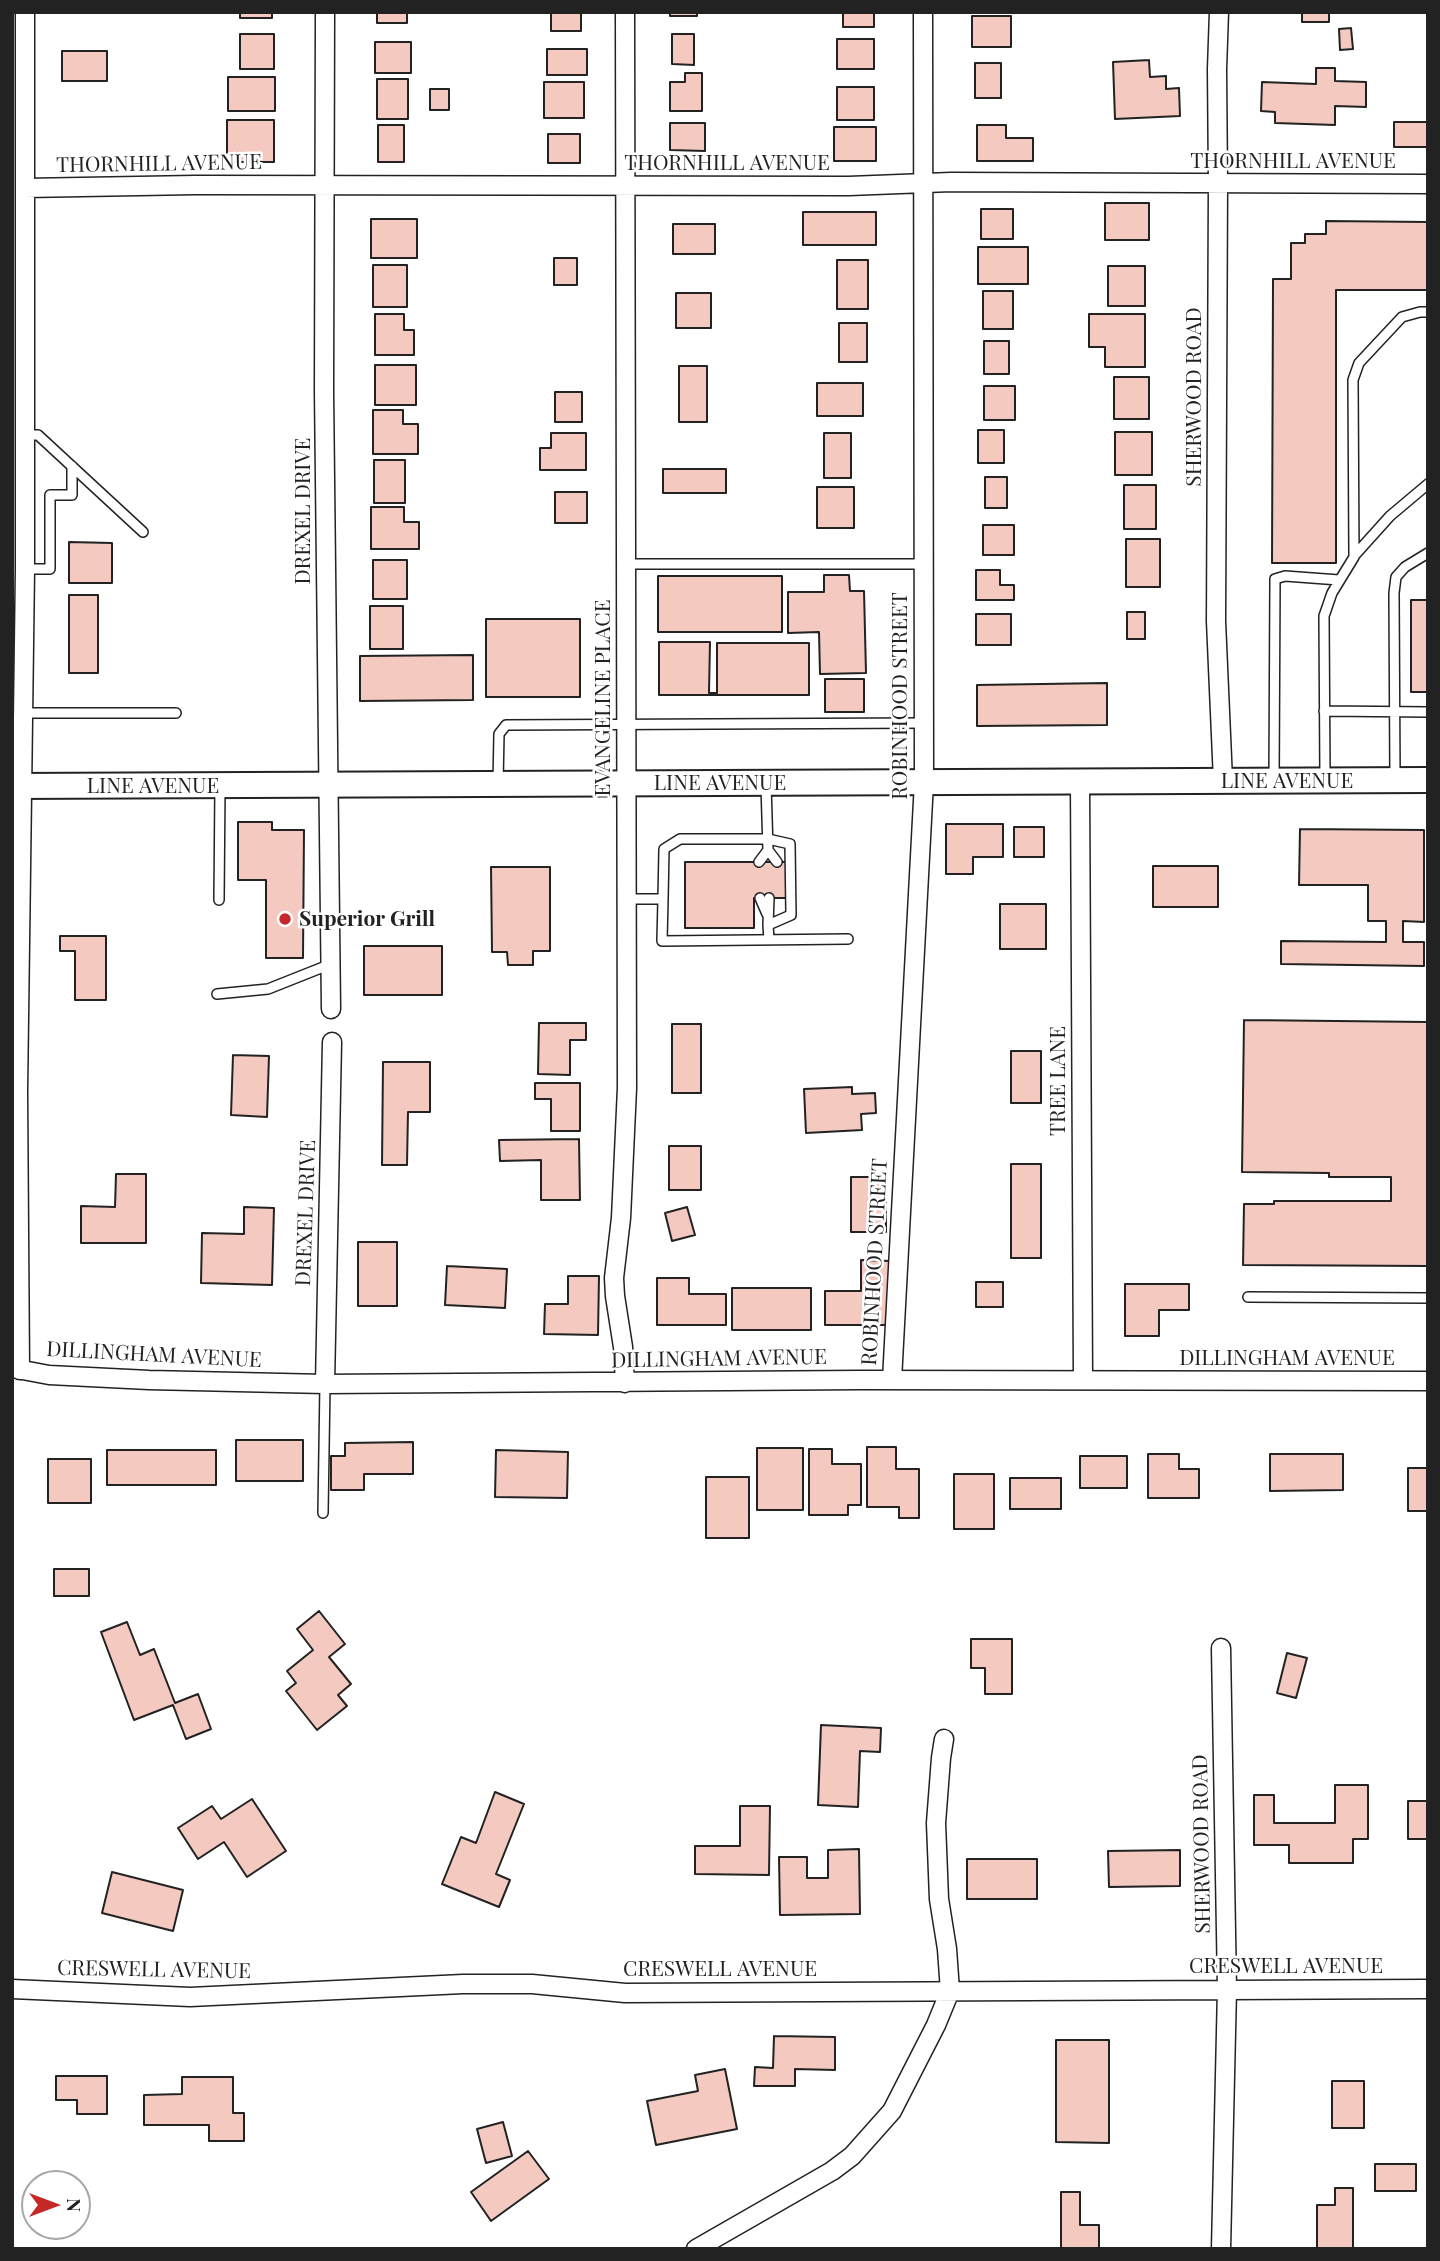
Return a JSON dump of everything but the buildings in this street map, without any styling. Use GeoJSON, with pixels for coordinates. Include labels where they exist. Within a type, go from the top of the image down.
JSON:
{"type":"FeatureCollection","features":[{"type":"Feature","properties":{"kind":"main road","name":"LINE AVENUE"},"geometry":{"type":"LineString","coordinates":[[17,786],[1428,780]]}},
{"type":"Feature","properties":{"kind":"street"},"geometry":{"type":"LineString","coordinates":[[16,1369],[16,872],[17,786],[23,713],[24,569],[19,471],[25,435],[25,12]]}},
{"type":"Feature","properties":{"kind":"street","name":"DREXEL DRIVE"},"geometry":{"type":"LineString","coordinates":[[326,12],[327,786],[331,1009]]}},
{"type":"Feature","properties":{"kind":"street","name":"EVANGELINE PLACE"},"geometry":{"type":"LineString","coordinates":[[625,12],[625,1151],[614,1278],[625,1383]]}},
{"type":"Feature","properties":{"kind":"street","name":"ROBINHOOD STREET"},"geometry":{"type":"LineString","coordinates":[[892,1380],[924,782],[923,12]]}},
{"type":"Feature","properties":{"kind":"street","name":"SHERWOOD ROAD"},"geometry":{"type":"LineString","coordinates":[[1219,12],[1216,646],[1223,781]]}},
{"type":"Feature","properties":{"kind":"street","name":"THORNHILL AVENUE"},"geometry":{"type":"LineString","coordinates":[[25,188],[326,185],[1428,184]]}},
{"type":"Feature","properties":{"kind":"street","name":"TREE LANE"},"geometry":{"type":"LineString","coordinates":[[1080,781],[1083,1380]]}},
{"type":"Feature","properties":{"kind":"street","name":"DREXEL DRIVE"},"geometry":{"type":"LineString","coordinates":[[326,1384],[332,1042]]}},
{"type":"Feature","properties":{"kind":"street","name":"DILLINGHAM AVENUE"},"geometry":{"type":"LineString","coordinates":[[16,1369],[49,1375],[149,1380],[326,1384],[892,1380],[1428,1381]]}},
{"type":"Feature","properties":{"kind":"street","name":"SHERWOOD ROAD"},"geometry":{"type":"LineString","coordinates":[[1221,1648],[1227,1989],[1221,2249]]}},
{"type":"Feature","properties":{"kind":"street"},"geometry":{"type":"LineString","coordinates":[[696,2249],[832,2171],[852,2156],[892,2111],[936,2025],[950,1991],[939,1899],[936,1823],[944,1739]]}},
{"type":"Feature","properties":{"kind":"street","name":"CRESWELL AVENUE"},"geometry":{"type":"LineString","coordinates":[[12,1989],[190,1997],[463,1984],[532,1984],[625,1993],[1428,1989]]}},
{"type":"Feature","properties":{"kind":"lane"},"geometry":{"type":"LineString","coordinates":[[1354,557],[1353,380],[1359,363],[1402,317],[1428,312]]}},
{"type":"Feature","properties":{"kind":"lane"},"geometry":{"type":"LineString","coordinates":[[25,435],[38,435],[143,532]]}},
{"type":"Feature","properties":{"kind":"lane"},"geometry":{"type":"LineString","coordinates":[[24,569],[50,569],[50,495],[72,495],[72,466]]}},
{"type":"Feature","properties":{"kind":"lane"},"geometry":{"type":"LineString","coordinates":[[1325,780],[1324,616],[1339,580],[1354,557],[1390,516],[1428,484]]}},
{"type":"Feature","properties":{"kind":"lane"},"geometry":{"type":"LineString","coordinates":[[1395,780],[1396,577],[1405,567],[1428,553]]}},
{"type":"Feature","properties":{"kind":"lane"},"geometry":{"type":"LineString","coordinates":[[625,564],[923,564]]}},
{"type":"Feature","properties":{"kind":"lane"},"geometry":{"type":"LineString","coordinates":[[1274,781],[1275,579],[1285,576],[1339,580]]}},
{"type":"Feature","properties":{"kind":"lane"},"geometry":{"type":"LineString","coordinates":[[1324,711],[1428,712]]}},
{"type":"Feature","properties":{"kind":"lane"},"geometry":{"type":"LineString","coordinates":[[23,713],[176,713]]}},
{"type":"Feature","properties":{"kind":"lane"},"geometry":{"type":"LineString","coordinates":[[498,785],[499,734],[506,725],[924,723]]}},
{"type":"Feature","properties":{"kind":"lane"},"geometry":{"type":"LineString","coordinates":[[766,783],[768,862],[768,850]]}},
{"type":"Feature","properties":{"kind":"lane"},"geometry":{"type":"LineString","coordinates":[[219,900],[220,786]]}},
{"type":"Feature","properties":{"kind":"lane"},"geometry":{"type":"LineString","coordinates":[[768,920],[791,915],[790,844],[768,839],[680,839],[664,849],[662,941],[848,939]]}},
{"type":"Feature","properties":{"kind":"lane"},"geometry":{"type":"LineString","coordinates":[[768,920],[769,898],[769,940]]}},
{"type":"Feature","properties":{"kind":"lane"},"geometry":{"type":"LineString","coordinates":[[626,900],[663,900]]}},
{"type":"Feature","properties":{"kind":"lane"},"geometry":{"type":"LineString","coordinates":[[217,994],[268,989],[331,964]]}},
{"type":"Feature","properties":{"kind":"lane"},"geometry":{"type":"LineString","coordinates":[[1248,1297],[1428,1298]]}},
{"type":"Feature","properties":{"kind":"lane"},"geometry":{"type":"LineString","coordinates":[[323,1513],[326,1384]]}},
{"type":"Feature","properties":{"kind":"place","name":"Superior Grill"},"geometry":{"type":"Point","coordinates":[285,919]}}]}
